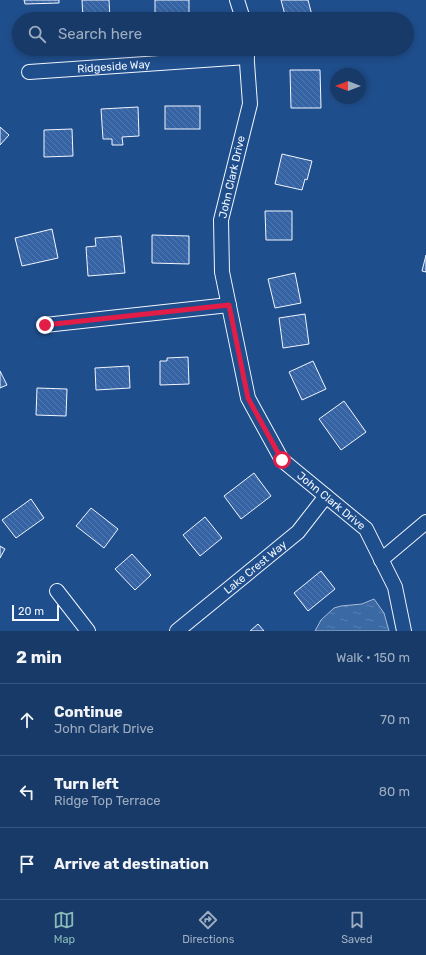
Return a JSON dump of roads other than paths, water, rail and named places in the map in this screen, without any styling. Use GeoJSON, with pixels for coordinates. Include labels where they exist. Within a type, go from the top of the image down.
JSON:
{"type":"FeatureCollection","features":[{"type":"Feature","properties":{"kind":"street"},"geometry":{"type":"LineString","coordinates":[[237,0],[241,12]]}},
{"type":"Feature","properties":{"kind":"street","name":"Ridgeside Way"},"geometry":{"type":"LineString","coordinates":[[29,72],[213,56]]}},
{"type":"Feature","properties":{"kind":"street","name":"John Clark Drive"},"geometry":{"type":"LineString","coordinates":[[247,56],[250,104],[221,220],[222,272],[248,398],[282,460],[366,529],[395,587],[404,631]]}},
{"type":"Feature","properties":{"kind":"street"},"geometry":{"type":"LineString","coordinates":[[45,325],[229,305]]}},
{"type":"Feature","properties":{"kind":"street","name":"Lake Crest Way"},"geometry":{"type":"LineString","coordinates":[[176,631],[298,532],[326,496]]}},
{"type":"Feature","properties":{"kind":"street"},"geometry":{"type":"LineString","coordinates":[[381,560],[426,522]]}},
{"type":"Feature","properties":{"kind":"street"},"geometry":{"type":"LineString","coordinates":[[57,591],[88,631]]}},
{"type":"Feature","properties":{"kind":"water"},"geometry":{"type":"Polygon","coordinates":[[[374,599],[384,613],[389,631],[315,631],[321,620],[334,608],[362,604],[374,599]]]}}]}
